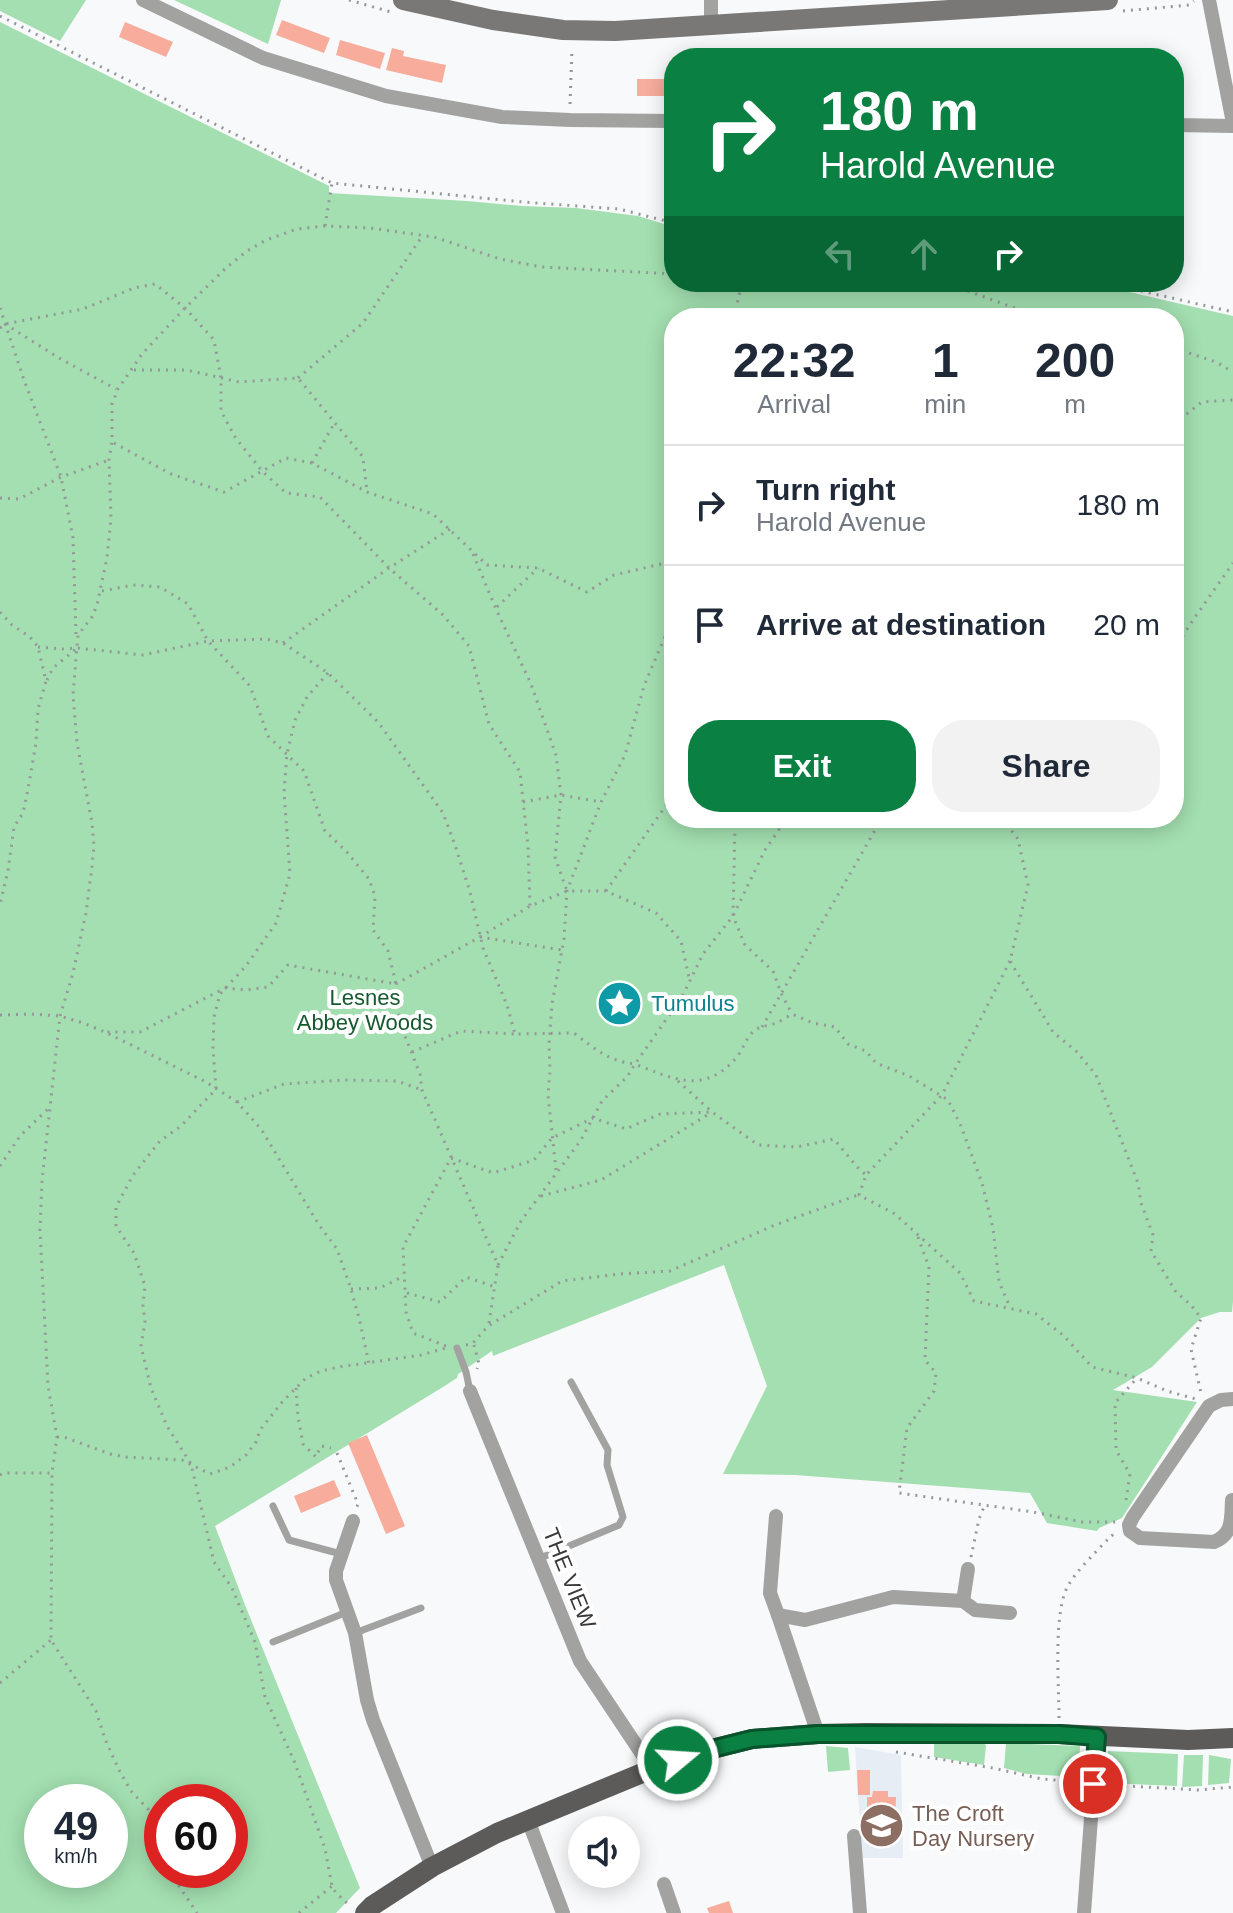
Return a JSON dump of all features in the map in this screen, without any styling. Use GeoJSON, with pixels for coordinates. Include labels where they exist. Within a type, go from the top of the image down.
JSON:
{"type":"FeatureCollection","features":[{"type":"Feature","properties":{"kind":"main road"},"geometry":{"type":"LineString","coordinates":[[400,7],[563,30],[615,31],[1108,0]]}},
{"type":"Feature","properties":{"kind":"main road"},"geometry":{"type":"LineString","coordinates":[[365,1913],[432,1867],[497,1833],[652,1769],[752,1739],[818,1734],[1059,1734],[1188,1740],[1233,1738]]}},
{"type":"Feature","properties":{"kind":"street"},"geometry":{"type":"LineString","coordinates":[[143,0],[263,58],[386,96],[502,117],[664,121]]}},
{"type":"Feature","properties":{"kind":"street"},"geometry":{"type":"LineString","coordinates":[[711,0],[711,25]]}},
{"type":"Feature","properties":{"kind":"street"},"geometry":{"type":"LineString","coordinates":[[1184,125],[1233,124],[1209,0]]}},
{"type":"Feature","properties":{"kind":"street","name":"THE VIEW"},"geometry":{"type":"LineString","coordinates":[[470,1391],[580,1661],[652,1769]]}},
{"type":"Feature","properties":{"kind":"street"},"geometry":{"type":"LineString","coordinates":[[1232,1500],[1230,1532],[1224,1539],[1214,1542],[1140,1538],[1124,1524],[1209,1406],[1233,1399]]}},
{"type":"Feature","properties":{"kind":"street"},"geometry":{"type":"LineString","coordinates":[[776,1516],[770,1593],[818,1734]]}},
{"type":"Feature","properties":{"kind":"street"},"geometry":{"type":"LineString","coordinates":[[353,1521],[336,1571],[336,1580],[355,1633],[370,1710],[432,1867]]}},
{"type":"Feature","properties":{"kind":"street"},"geometry":{"type":"LineString","coordinates":[[963,1601],[968,1569]]}},
{"type":"Feature","properties":{"kind":"street"},"geometry":{"type":"LineString","coordinates":[[778,1615],[805,1620],[893,1597],[963,1601],[975,1610],[1010,1613]]}},
{"type":"Feature","properties":{"kind":"street"},"geometry":{"type":"LineString","coordinates":[[1084,1913],[1097,1737]]}},
{"type":"Feature","properties":{"kind":"street"},"geometry":{"type":"LineString","coordinates":[[528,1820],[563,1913]]}},
{"type":"Feature","properties":{"kind":"street"},"geometry":{"type":"LineString","coordinates":[[854,1836],[860,1913]]}},
{"type":"Feature","properties":{"kind":"street"},"geometry":{"type":"LineString","coordinates":[[664,1884],[674,1913]]}},
{"type":"Feature","properties":{"kind":"lane"},"geometry":{"type":"LineString","coordinates":[[457,1348],[470,1391]]}},
{"type":"Feature","properties":{"kind":"lane"},"geometry":{"type":"LineString","coordinates":[[538,1559],[619,1525],[623,1517],[607,1465],[608,1450],[571,1382]]}},
{"type":"Feature","properties":{"kind":"lane"},"geometry":{"type":"LineString","coordinates":[[273,1506],[289,1540],[341,1554]]}},
{"type":"Feature","properties":{"kind":"lane"},"geometry":{"type":"LineString","coordinates":[[355,1633],[421,1608]]}},
{"type":"Feature","properties":{"kind":"lane"},"geometry":{"type":"LineString","coordinates":[[273,1642],[347,1612]]}},
{"type":"Feature","properties":{"kind":"path"},"geometry":{"type":"LineString","coordinates":[[349,0],[400,7]]}},
{"type":"Feature","properties":{"kind":"path"},"geometry":{"type":"LineString","coordinates":[[0,16],[332,183],[619,209],[664,220]]}},
{"type":"Feature","properties":{"kind":"path"},"geometry":{"type":"LineString","coordinates":[[570,120],[573,50]]}},
{"type":"Feature","properties":{"kind":"path"},"geometry":{"type":"LineString","coordinates":[[325,226],[332,183]]}},
{"type":"Feature","properties":{"kind":"path"},"geometry":{"type":"LineString","coordinates":[[144,1805],[131,1791],[119,1770],[96,1711],[51,1640],[52,1473],[57,1437],[48,1386],[40,1230],[42,1181],[60,1016],[86,913],[94,846],[77,743],[73,695],[78,635],[92,617],[107,558],[111,518],[109,460],[112,404],[118,389],[142,354],[227,267],[247,251],[297,229],[325,226],[370,228],[423,235],[500,259],[542,267],[664,273]]}},
{"type":"Feature","properties":{"kind":"path"},"geometry":{"type":"LineString","coordinates":[[131,370],[187,370],[239,382],[298,378],[363,323],[423,235]]}},
{"type":"Feature","properties":{"kind":"path"},"geometry":{"type":"LineString","coordinates":[[0,328],[5,324],[83,309],[134,288],[155,284],[185,308],[214,340],[221,378],[221,411],[235,437],[262,471],[286,493],[320,497],[389,568],[443,615],[469,646],[489,724],[520,772],[528,846],[530,906]]}},
{"type":"Feature","properties":{"kind":"path"},"geometry":{"type":"LineString","coordinates":[[971,292],[1015,308]]}},
{"type":"Feature","properties":{"kind":"path"},"geometry":{"type":"LineString","coordinates":[[1146,292],[1233,312]]}},
{"type":"Feature","properties":{"kind":"path"},"geometry":{"type":"LineString","coordinates":[[0,308],[61,477],[73,538],[77,648]]}},
{"type":"Feature","properties":{"kind":"path"},"geometry":{"type":"LineString","coordinates":[[5,324],[59,358],[118,389]]}},
{"type":"Feature","properties":{"kind":"path"},"geometry":{"type":"LineString","coordinates":[[1184,351],[1216,362],[1233,372]]}},
{"type":"Feature","properties":{"kind":"path"},"geometry":{"type":"LineString","coordinates":[[298,378],[363,457],[367,492]]}},
{"type":"Feature","properties":{"kind":"path"},"geometry":{"type":"LineString","coordinates":[[1184,416],[1202,402],[1233,400]]}},
{"type":"Feature","properties":{"kind":"path"},"geometry":{"type":"LineString","coordinates":[[312,463],[335,422]]}},
{"type":"Feature","properties":{"kind":"path"},"geometry":{"type":"LineString","coordinates":[[112,442],[171,474],[224,492],[286,458],[312,463],[367,492],[433,514],[487,565],[538,568],[587,592],[614,575],[664,562]]}},
{"type":"Feature","properties":{"kind":"path"},"geometry":{"type":"LineString","coordinates":[[0,498],[19,499],[61,477],[109,460]]}},
{"type":"Feature","properties":{"kind":"path"},"geometry":{"type":"LineString","coordinates":[[283,643],[450,529]]}},
{"type":"Feature","properties":{"kind":"path"},"geometry":{"type":"LineString","coordinates":[[472,551],[536,698],[556,755],[561,795],[555,857],[567,891]]}},
{"type":"Feature","properties":{"kind":"path"},"geometry":{"type":"LineString","coordinates":[[1184,634],[1233,563]]}},
{"type":"Feature","properties":{"kind":"path"},"geometry":{"type":"LineString","coordinates":[[496,609],[538,568]]}},
{"type":"Feature","properties":{"kind":"path"},"geometry":{"type":"LineString","coordinates":[[100,591],[133,585],[160,587],[188,604],[208,641],[250,686],[268,736],[304,771],[325,831],[369,879],[375,896],[373,930],[388,951],[400,998],[399,1021],[420,1074],[422,1090],[498,1265]]}},
{"type":"Feature","properties":{"kind":"path"},"geometry":{"type":"LineString","coordinates":[[0,612],[38,647],[46,681]]}},
{"type":"Feature","properties":{"kind":"path"},"geometry":{"type":"LineString","coordinates":[[38,647],[143,655],[208,641],[266,639],[283,643],[328,673],[378,722],[443,813],[470,892],[480,937],[515,1034]]}},
{"type":"Feature","properties":{"kind":"path"},"geometry":{"type":"LineString","coordinates":[[556,1172],[548,1095],[550,1034],[567,891],[601,802],[625,755],[644,686],[664,639]]}},
{"type":"Feature","properties":{"kind":"path"},"geometry":{"type":"LineString","coordinates":[[0,904],[14,827],[23,813],[28,789],[38,709],[46,681],[53,668],[77,648]]}},
{"type":"Feature","properties":{"kind":"path"},"geometry":{"type":"LineString","coordinates":[[328,673],[307,697],[295,720],[287,754],[284,792],[290,874],[276,923],[246,966],[220,994],[214,1017],[216,1089],[181,1126],[160,1141],[133,1175],[116,1207],[116,1226],[134,1253],[145,1286],[141,1346],[151,1388],[167,1426],[191,1464],[214,1562],[232,1588],[255,1642],[265,1697],[295,1763],[325,1849],[332,1886],[346,1901]]}},
{"type":"Feature","properties":{"kind":"path"},"geometry":{"type":"LineString","coordinates":[[523,802],[561,795],[601,802]]}},
{"type":"Feature","properties":{"kind":"path"},"geometry":{"type":"LineString","coordinates":[[606,891],[664,808]]}},
{"type":"Feature","properties":{"kind":"path"},"geometry":{"type":"LineString","coordinates":[[735,828],[733,916],[745,945],[773,971],[792,1014],[813,1023],[835,1027],[848,1044],[866,1051],[876,1063],[909,1076],[948,1100],[982,1183],[993,1228],[999,1282],[1010,1308]]}},
{"type":"Feature","properties":{"kind":"path"},"geometry":{"type":"LineString","coordinates":[[488,1326],[498,1265],[521,1221],[581,1140],[602,1101],[627,1077],[682,997],[703,954],[733,916],[765,850],[780,828]]}},
{"type":"Feature","properties":{"kind":"path"},"geometry":{"type":"LineString","coordinates":[[762,1027],[876,828]]}},
{"type":"Feature","properties":{"kind":"path"},"geometry":{"type":"LineString","coordinates":[[859,1195],[866,1175],[942,1095],[1010,961],[1028,885],[1018,839],[1010,828]]}},
{"type":"Feature","properties":{"kind":"path"},"geometry":{"type":"LineString","coordinates":[[105,1032],[140,1032],[225,988],[247,990],[268,987],[288,965],[396,984],[530,906],[567,891],[606,891],[656,913],[681,941],[690,982]]}},
{"type":"Feature","properties":{"kind":"path"},"geometry":{"type":"LineString","coordinates":[[480,937],[562,950]]}},
{"type":"Feature","properties":{"kind":"path"},"geometry":{"type":"LineString","coordinates":[[457,1348],[473,1343],[488,1326],[562,1281],[670,1271],[775,1225],[859,1195],[895,1214],[960,1273],[974,1301],[1036,1314],[1064,1336],[1092,1367],[1137,1378],[1167,1391],[1203,1401],[1191,1349],[1201,1318],[1176,1292],[1151,1251],[1153,1235],[1141,1203],[1138,1183],[1096,1075],[1076,1051],[1053,1032],[1010,961]]}},
{"type":"Feature","properties":{"kind":"path"},"geometry":{"type":"LineString","coordinates":[[678,1081],[712,1077],[738,1056],[751,1032],[792,1014]]}},
{"type":"Feature","properties":{"kind":"path"},"geometry":{"type":"LineString","coordinates":[[0,1015],[60,1016],[105,1032],[206,1082],[237,1102],[261,1129],[337,1249],[351,1289],[369,1364]]}},
{"type":"Feature","properties":{"kind":"path"},"geometry":{"type":"LineString","coordinates":[[412,1052],[461,1031],[574,1033],[614,1060],[635,1064],[678,1081],[712,1112],[758,1145],[797,1147],[834,1139],[866,1175]]}},
{"type":"Feature","properties":{"kind":"path"},"geometry":{"type":"LineString","coordinates":[[237,1102],[284,1084],[314,1082],[397,1081],[422,1090]]}},
{"type":"Feature","properties":{"kind":"path"},"geometry":{"type":"LineString","coordinates":[[0,1166],[20,1136],[50,1108]]}},
{"type":"Feature","properties":{"kind":"path"},"geometry":{"type":"LineString","coordinates":[[451,1158],[493,1173],[534,1160],[552,1138],[593,1118],[626,1129],[660,1114],[712,1112]]}},
{"type":"Feature","properties":{"kind":"path"},"geometry":{"type":"LineString","coordinates":[[540,1197],[601,1180],[712,1112]]}},
{"type":"Feature","properties":{"kind":"path"},"geometry":{"type":"LineString","coordinates":[[57,1437],[125,1457],[182,1460],[210,1474],[230,1467],[246,1455],[260,1430],[306,1378],[321,1371],[450,1348],[413,1333],[406,1312],[403,1247],[451,1158]]}},
{"type":"Feature","properties":{"kind":"path"},"geometry":{"type":"LineString","coordinates":[[917,1236],[929,1267],[925,1360],[936,1373],[934,1391],[907,1428],[899,1493],[1082,1522],[1124,1524]]}},
{"type":"Feature","properties":{"kind":"path"},"geometry":{"type":"LineString","coordinates":[[351,1289],[380,1288],[405,1276]]}},
{"type":"Feature","properties":{"kind":"path"},"geometry":{"type":"LineString","coordinates":[[405,1292],[440,1302],[466,1277],[495,1287]]}},
{"type":"Feature","properties":{"kind":"path"},"geometry":{"type":"LineString","coordinates":[[1059,1734],[1059,1620],[1063,1598],[1068,1585],[1124,1524],[1130,1474],[1116,1450],[1115,1403],[1137,1378]]}},
{"type":"Feature","properties":{"kind":"path"},"geometry":{"type":"LineString","coordinates":[[296,1388],[303,1444],[316,1457],[321,1446],[331,1448]]}},
{"type":"Feature","properties":{"kind":"path"},"geometry":{"type":"LineString","coordinates":[[337,1453],[358,1504],[353,1521]]}},
{"type":"Feature","properties":{"kind":"path"},"geometry":{"type":"LineString","coordinates":[[0,1475],[52,1473]]}},
{"type":"Feature","properties":{"kind":"path"},"geometry":{"type":"LineString","coordinates":[[968,1569],[985,1505]]}},
{"type":"Feature","properties":{"kind":"path"},"geometry":{"type":"LineString","coordinates":[[0,1683],[51,1640]]}},
{"type":"Feature","properties":{"kind":"path"},"geometry":{"type":"LineString","coordinates":[[892,1752],[1042,1779],[1199,1790],[1233,1787]]}},
{"type":"Feature","properties":{"kind":"path"},"geometry":{"type":"LineString","coordinates":[[299,1913],[332,1886]]}},
{"type":"Feature","properties":{"kind":"path"},"geometry":{"type":"LineString","coordinates":[[180,1888],[197,1913]]}},
{"type":"Feature","properties":{"kind":"shaded area","name":"The Croft Day Nursery"},"geometry":{"type":"Polygon","coordinates":[[[855,1747],[901,1755],[903,1858],[862,1858],[855,1747]]]}},
{"type":"Feature","properties":{"kind":"green space"},"geometry":{"type":"Polygon","coordinates":[[[0,0],[86,0],[60,41],[0,11],[0,0]]]}},
{"type":"Feature","properties":{"kind":"green space"},"geometry":{"type":"Polygon","coordinates":[[[174,0],[281,0],[268,44],[174,0]]]}},
{"type":"Feature","properties":{"kind":"green space","name":"Lesnes Abbey Woods"},"geometry":{"type":"Polygon","coordinates":[[[0,22],[329,186],[329,193],[576,208],[638,216],[664,224],[664,292],[1129,292],[1233,316],[1232,1312],[1201,1318],[1152,1367],[1113,1390],[1197,1402],[1122,1518],[1097,1531],[1047,1523],[1030,1493],[795,1475],[723,1474],[767,1386],[724,1265],[493,1356],[492,1351],[443,1387],[215,1526],[360,1888],[336,1913],[0,1913],[0,22]]]}},
{"type":"Feature","properties":{"kind":"green space"},"geometry":{"type":"Polygon","coordinates":[[[934,1741],[984,1742],[984,1765],[934,1757],[934,1741]]]}},
{"type":"Feature","properties":{"kind":"green space"},"geometry":{"type":"Polygon","coordinates":[[[1006,1743],[1080,1746],[1079,1777],[1027,1774],[1004,1768],[1006,1743]]]}},
{"type":"Feature","properties":{"kind":"green space"},"geometry":{"type":"Polygon","coordinates":[[[826,1746],[848,1748],[850,1770],[828,1772],[826,1746]]]}},
{"type":"Feature","properties":{"kind":"green space"},"geometry":{"type":"Polygon","coordinates":[[[1108,1751],[1178,1754],[1177,1786],[1106,1783],[1108,1751]]]}},
{"type":"Feature","properties":{"kind":"green space"},"geometry":{"type":"Polygon","coordinates":[[[1184,1755],[1203,1755],[1202,1786],[1182,1787],[1184,1755]]]}},
{"type":"Feature","properties":{"kind":"green space"},"geometry":{"type":"Polygon","coordinates":[[[1209,1755],[1231,1759],[1229,1783],[1208,1785],[1209,1755]]]}},
{"type":"Feature","properties":{"kind":"building"},"geometry":{"type":"Polygon","coordinates":[[[282,20],[330,38],[324,53],[276,35],[282,20]]]}},
{"type":"Feature","properties":{"kind":"building"},"geometry":{"type":"Polygon","coordinates":[[[125,22],[173,42],[166,57],[119,37],[125,22]]]}},
{"type":"Feature","properties":{"kind":"building"},"geometry":{"type":"Polygon","coordinates":[[[340,40],[385,53],[380,69],[336,55],[340,40]]]}},
{"type":"Feature","properties":{"kind":"building"},"geometry":{"type":"Polygon","coordinates":[[[392,48],[404,51],[403,56],[446,65],[442,83],[386,70],[392,48]]]}},
{"type":"Feature","properties":{"kind":"building"},"geometry":{"type":"Polygon","coordinates":[[[637,79],[664,79],[664,96],[637,96],[637,79]]]}},
{"type":"Feature","properties":{"kind":"building"},"geometry":{"type":"Polygon","coordinates":[[[367,1435],[405,1526],[386,1534],[348,1443],[367,1435]]]}},
{"type":"Feature","properties":{"kind":"building"},"geometry":{"type":"Polygon","coordinates":[[[334,1480],[341,1496],[301,1513],[294,1496],[334,1480]]]}},
{"type":"Feature","properties":{"kind":"building"},"geometry":{"type":"Polygon","coordinates":[[[857,1770],[870,1770],[870,1795],[858,1795],[857,1770]]]}},
{"type":"Feature","properties":{"kind":"building"},"geometry":{"type":"Polygon","coordinates":[[[873,1791],[888,1791],[888,1797],[896,1797],[895,1829],[860,1829],[860,1817],[870,1817],[867,1797],[872,1797],[873,1791]]]}},
{"type":"Feature","properties":{"kind":"building"},"geometry":{"type":"Polygon","coordinates":[[[729,1901],[733,1913],[709,1913],[707,1908],[729,1901]]]}},
{"type":"Feature","properties":{"kind":"place","name":"Tumulus"},"geometry":{"type":"Point","coordinates":[620,1003]}},
{"type":"Feature","properties":{"kind":"place","name":"The Croft Day Nursery"},"geometry":{"type":"Point","coordinates":[881,1826]}},
{"type":"Feature","properties":{"kind":"route"},"geometry":{"type":"LineString","coordinates":[[678,1760],[752,1739],[818,1734],[1059,1734],[1097,1737],[1093,1784]]}}]}
